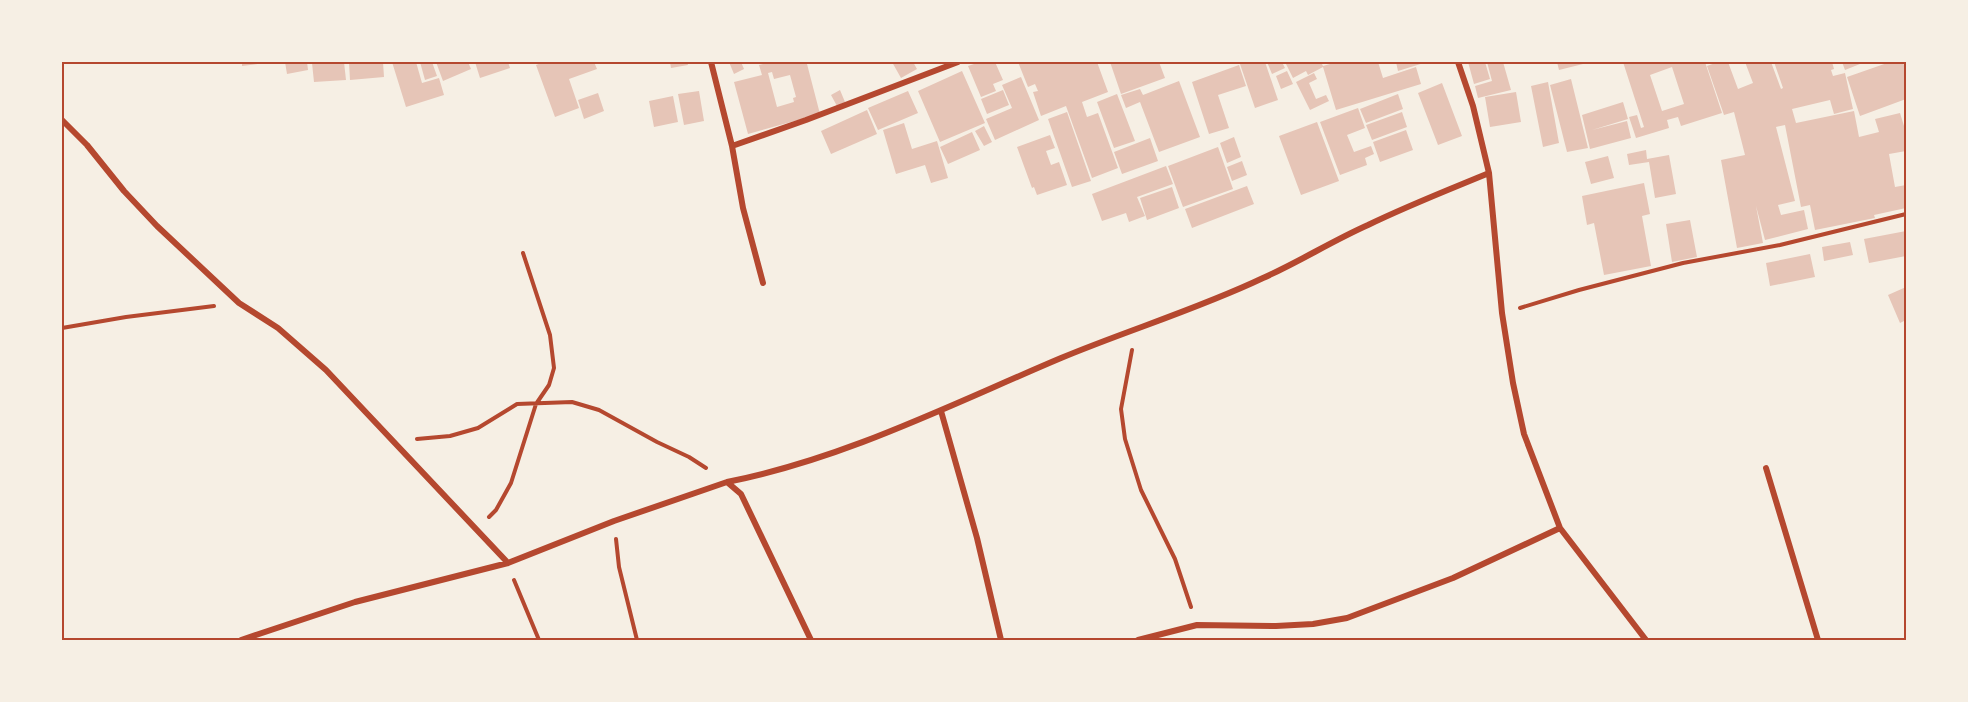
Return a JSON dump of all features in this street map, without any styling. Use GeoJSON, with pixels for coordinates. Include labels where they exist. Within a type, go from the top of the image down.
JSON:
{"type":"FeatureCollection","features":[{"type":"Feature","properties":{"kind":"street"},"geometry":{"type":"LineString","coordinates":[[711,62],[732,146],[743,208],[763,283]]}},
{"type":"Feature","properties":{"kind":"street"},"geometry":{"type":"LineString","coordinates":[[732,146],[958,62]]}},
{"type":"Feature","properties":{"kind":"street"},"geometry":{"type":"LineString","coordinates":[[1458,62],[1473,106],[1489,173],[1502,313],[1524,434],[1560,528],[1646,640]]}},
{"type":"Feature","properties":{"kind":"street"},"geometry":{"type":"LineString","coordinates":[[62,120],[87,145],[124,191],[157,226],[239,303],[278,328],[326,370],[508,563]]}},
{"type":"Feature","properties":{"kind":"street"},"geometry":{"type":"LineString","coordinates":[[241,640],[355,602],[508,563],[614,520],[727,482],[762,475],[857,444],[941,411],[1063,357],[1193,309],[1264,278],[1369,224],[1489,173]]}},
{"type":"Feature","properties":{"kind":"street"},"geometry":{"type":"LineString","coordinates":[[941,411],[1001,640]]}},
{"type":"Feature","properties":{"kind":"street"},"geometry":{"type":"LineString","coordinates":[[1766,468],[1818,640]]}},
{"type":"Feature","properties":{"kind":"street"},"geometry":{"type":"LineString","coordinates":[[727,482],[741,494],[811,640]]}},
{"type":"Feature","properties":{"kind":"street"},"geometry":{"type":"LineString","coordinates":[[1138,640],[1197,625],[1276,626],[1313,624],[1347,618],[1453,578],[1560,528]]}},
{"type":"Feature","properties":{"kind":"path"},"geometry":{"type":"LineString","coordinates":[[1502,313],[1683,263],[1780,245],[1906,214]]}},
{"type":"Feature","properties":{"kind":"path"},"geometry":{"type":"LineString","coordinates":[[477,532],[496,510],[511,483],[536,404],[549,385],[554,368],[553,352],[543,309],[523,253]]}},
{"type":"Feature","properties":{"kind":"path"},"geometry":{"type":"LineString","coordinates":[[62,328],[239,303]]}},
{"type":"Feature","properties":{"kind":"path"},"geometry":{"type":"LineString","coordinates":[[1136,329],[1121,410],[1125,439],[1141,490],[1174,559],[1197,625]]}},
{"type":"Feature","properties":{"kind":"path"},"geometry":{"type":"LineString","coordinates":[[389,438],[422,440],[450,436],[478,428],[517,404],[572,402],[599,410],[689,457],[727,482]]}},
{"type":"Feature","properties":{"kind":"path"},"geometry":{"type":"LineString","coordinates":[[614,520],[619,567],[637,640]]}},
{"type":"Feature","properties":{"kind":"path"},"geometry":{"type":"LineString","coordinates":[[508,563],[538,640]]}},
{"type":"Feature","properties":{"kind":"building"},"geometry":{"type":"Polygon","coordinates":[[[242,62],[264,62],[265,63],[242,66],[242,62]]]}},
{"type":"Feature","properties":{"kind":"building"},"geometry":{"type":"Polygon","coordinates":[[[285,62],[307,62],[308,70],[287,74],[285,62]]]}},
{"type":"Feature","properties":{"kind":"building"},"geometry":{"type":"Polygon","coordinates":[[[344,62],[346,80],[314,82],[312,63],[344,62]]]}},
{"type":"Feature","properties":{"kind":"building"},"geometry":{"type":"Polygon","coordinates":[[[349,62],[383,62],[384,77],[350,80],[349,62]]]}},
{"type":"Feature","properties":{"kind":"building"},"geometry":{"type":"Polygon","coordinates":[[[392,62],[416,62],[422,83],[439,78],[444,95],[406,107],[392,62]]]}},
{"type":"Feature","properties":{"kind":"building"},"geometry":{"type":"Polygon","coordinates":[[[420,62],[432,62],[437,76],[425,80],[420,62]]]}},
{"type":"Feature","properties":{"kind":"building"},"geometry":{"type":"Polygon","coordinates":[[[436,62],[468,62],[471,69],[443,81],[436,62]]]}},
{"type":"Feature","properties":{"kind":"building"},"geometry":{"type":"Polygon","coordinates":[[[475,62],[508,62],[510,68],[480,78],[475,62]]]}},
{"type":"Feature","properties":{"kind":"building"},"geometry":{"type":"Polygon","coordinates":[[[544,62],[594,62],[597,69],[569,79],[579,108],[555,117],[536,65],[544,62]]]}},
{"type":"Feature","properties":{"kind":"building"},"geometry":{"type":"Polygon","coordinates":[[[670,62],[687,62],[688,65],[671,68],[670,62]]]}},
{"type":"Feature","properties":{"kind":"building"},"geometry":{"type":"Polygon","coordinates":[[[729,62],[741,62],[744,69],[734,74],[729,62]]]}},
{"type":"Feature","properties":{"kind":"building"},"geometry":{"type":"Polygon","coordinates":[[[771,62],[811,62],[807,64],[820,114],[748,134],[734,82],[762,75],[759,65],[771,62]],[[772,72],[768,73],[777,107],[794,102],[793,98],[796,97],[790,75],[774,79],[772,72]]]}},
{"type":"Feature","properties":{"kind":"building"},"geometry":{"type":"Polygon","coordinates":[[[892,62],[913,62],[917,69],[901,78],[892,62]]]}},
{"type":"Feature","properties":{"kind":"building"},"geometry":{"type":"Polygon","coordinates":[[[980,62],[995,62],[1003,80],[993,84],[996,91],[981,97],[968,66],[980,62]]]}},
{"type":"Feature","properties":{"kind":"building"},"geometry":{"type":"Polygon","coordinates":[[[1018,62],[1097,62],[1108,92],[1082,102],[1087,117],[1098,113],[1118,168],[1092,178],[1066,106],[1041,116],[1033,92],[1038,91],[1035,84],[1028,87],[1018,62]]]}},
{"type":"Feature","properties":{"kind":"building"},"geometry":{"type":"Polygon","coordinates":[[[1110,62],[1159,62],[1165,78],[1121,94],[1110,62]]]}},
{"type":"Feature","properties":{"kind":"building"},"geometry":{"type":"Polygon","coordinates":[[[1265,62],[1278,100],[1255,108],[1240,64],[1265,62]]]}},
{"type":"Feature","properties":{"kind":"building"},"geometry":{"type":"Polygon","coordinates":[[[1267,62],[1282,62],[1285,68],[1272,74],[1267,62]]]}},
{"type":"Feature","properties":{"kind":"building"},"geometry":{"type":"Polygon","coordinates":[[[1285,62],[1321,62],[1323,66],[1337,62],[1378,62],[1383,78],[1416,67],[1421,84],[1336,110],[1323,67],[1308,75],[1306,71],[1293,78],[1285,62]]]}},
{"type":"Feature","properties":{"kind":"building"},"geometry":{"type":"Polygon","coordinates":[[[1396,62],[1427,62],[1398,71],[1396,62]]]}},
{"type":"Feature","properties":{"kind":"building"},"geometry":{"type":"Polygon","coordinates":[[[1468,62],[1485,62],[1490,79],[1474,84],[1468,62]]]}},
{"type":"Feature","properties":{"kind":"building"},"geometry":{"type":"Polygon","coordinates":[[[1487,62],[1503,62],[1511,90],[1478,98],[1475,86],[1492,81],[1487,62]]]}},
{"type":"Feature","properties":{"kind":"building"},"geometry":{"type":"Polygon","coordinates":[[[1557,62],[1591,62],[1559,70],[1557,62]]]}},
{"type":"Feature","properties":{"kind":"building"},"geometry":{"type":"Polygon","coordinates":[[[1623,62],[1705,62],[1722,113],[1681,126],[1678,117],[1667,120],[1669,128],[1636,138],[1629,117],[1637,115],[1641,128],[1644,127],[1623,62]],[[1672,67],[1650,75],[1662,111],[1684,104],[1672,67]]]}},
{"type":"Feature","properties":{"kind":"building"},"geometry":{"type":"Polygon","coordinates":[[[1718,62],[1728,62],[1738,89],[1753,83],[1745,62],[1771,62],[1781,89],[1783,88],[1774,62],[1832,62],[1833,76],[1845,73],[1853,109],[1834,114],[1830,100],[1792,109],[1796,123],[1854,111],[1859,137],[1879,132],[1875,119],[1900,113],[1904,126],[1906,126],[1906,151],[1889,154],[1895,187],[1906,185],[1906,208],[1874,215],[1875,218],[1815,230],[1810,205],[1801,207],[1785,125],[1776,127],[1795,201],[1778,205],[1781,215],[1804,210],[1808,229],[1765,240],[1756,206],[1763,243],[1737,248],[1721,160],[1745,155],[1734,112],[1724,115],[1707,66],[1718,62]]]}},
{"type":"Feature","properties":{"kind":"building"},"geometry":{"type":"Polygon","coordinates":[[[1842,62],[1865,62],[1845,70],[1842,62]]]}},
{"type":"Feature","properties":{"kind":"building"},"geometry":{"type":"Polygon","coordinates":[[[1890,62],[1903,62],[1906,72],[1906,99],[1860,116],[1847,77],[1890,62]]]}},
{"type":"Feature","properties":{"kind":"building"},"geometry":{"type":"Polygon","coordinates":[[[1239,65],[1246,86],[1218,95],[1229,128],[1209,134],[1192,82],[1239,65]]]}},
{"type":"Feature","properties":{"kind":"building"},"geometry":{"type":"Polygon","coordinates":[[[962,71],[985,123],[940,142],[918,91],[962,71]]]}},
{"type":"Feature","properties":{"kind":"building"},"geometry":{"type":"Polygon","coordinates":[[[1287,71],[1293,84],[1281,89],[1276,76],[1287,71]]]}},
{"type":"Feature","properties":{"kind":"building"},"geometry":{"type":"Polygon","coordinates":[[[1314,73],[1317,79],[1309,83],[1316,99],[1326,95],[1329,101],[1310,110],[1296,82],[1314,73]]]}},
{"type":"Feature","properties":{"kind":"building"},"geometry":{"type":"Polygon","coordinates":[[[1021,77],[1039,120],[995,140],[986,119],[1012,108],[1002,85],[1021,77]]]}},
{"type":"Feature","properties":{"kind":"building"},"geometry":{"type":"Polygon","coordinates":[[[1571,79],[1588,148],[1567,152],[1550,85],[1571,79]]]}},
{"type":"Feature","properties":{"kind":"building"},"geometry":{"type":"Polygon","coordinates":[[[1179,81],[1200,137],[1159,152],[1140,102],[1126,108],[1121,95],[1140,89],[1143,95],[1179,81]]]}},
{"type":"Feature","properties":{"kind":"building"},"geometry":{"type":"Polygon","coordinates":[[[1548,82],[1559,143],[1543,147],[1531,86],[1548,82]]]}},
{"type":"Feature","properties":{"kind":"building"},"geometry":{"type":"Polygon","coordinates":[[[1442,83],[1462,136],[1438,145],[1418,93],[1442,83]]]}},
{"type":"Feature","properties":{"kind":"building"},"geometry":{"type":"Polygon","coordinates":[[[840,90],[845,102],[837,106],[831,95],[840,90]]]}},
{"type":"Feature","properties":{"kind":"building"},"geometry":{"type":"Polygon","coordinates":[[[1003,90],[1009,105],[987,114],[981,99],[1003,90]]]}},
{"type":"Feature","properties":{"kind":"building"},"geometry":{"type":"Polygon","coordinates":[[[699,91],[704,121],[684,125],[678,94],[699,91]]]}},
{"type":"Feature","properties":{"kind":"building"},"geometry":{"type":"Polygon","coordinates":[[[908,91],[918,113],[878,130],[868,108],[908,91]]]}},
{"type":"Feature","properties":{"kind":"building"},"geometry":{"type":"Polygon","coordinates":[[[1516,92],[1521,122],[1490,127],[1485,97],[1516,92]]]}},
{"type":"Feature","properties":{"kind":"building"},"geometry":{"type":"Polygon","coordinates":[[[598,93],[604,111],[584,119],[578,100],[598,93]]]}},
{"type":"Feature","properties":{"kind":"building"},"geometry":{"type":"Polygon","coordinates":[[[1117,94],[1135,141],[1114,148],[1097,102],[1117,94]]]}},
{"type":"Feature","properties":{"kind":"building"},"geometry":{"type":"Polygon","coordinates":[[[1398,94],[1403,109],[1366,123],[1360,109],[1398,94]]]}},
{"type":"Feature","properties":{"kind":"building"},"geometry":{"type":"Polygon","coordinates":[[[673,96],[678,122],[654,127],[649,101],[673,96]]]}},
{"type":"Feature","properties":{"kind":"building"},"geometry":{"type":"Polygon","coordinates":[[[1623,102],[1628,119],[1592,130],[1627,121],[1631,138],[1590,149],[1582,115],[1623,102]]]}},
{"type":"Feature","properties":{"kind":"building"},"geometry":{"type":"Polygon","coordinates":[[[1358,108],[1365,128],[1347,135],[1354,152],[1371,146],[1374,154],[1365,158],[1367,165],[1340,175],[1320,122],[1358,108]]]}},
{"type":"Feature","properties":{"kind":"building"},"geometry":{"type":"Polygon","coordinates":[[[867,110],[877,134],[831,154],[821,131],[867,110]]]}},
{"type":"Feature","properties":{"kind":"building"},"geometry":{"type":"Polygon","coordinates":[[[1067,112],[1091,181],[1072,187],[1048,119],[1067,112]]]}},
{"type":"Feature","properties":{"kind":"building"},"geometry":{"type":"Polygon","coordinates":[[[1402,112],[1407,127],[1372,140],[1366,125],[1402,112]]]}},
{"type":"Feature","properties":{"kind":"building"},"geometry":{"type":"Polygon","coordinates":[[[1317,122],[1339,181],[1301,195],[1279,136],[1317,122]]]}},
{"type":"Feature","properties":{"kind":"building"},"geometry":{"type":"Polygon","coordinates":[[[904,123],[912,149],[937,141],[948,178],[931,183],[925,165],[896,174],[883,130],[904,123]]]}},
{"type":"Feature","properties":{"kind":"building"},"geometry":{"type":"Polygon","coordinates":[[[984,126],[992,142],[984,146],[975,131],[984,126]]]}},
{"type":"Feature","properties":{"kind":"building"},"geometry":{"type":"Polygon","coordinates":[[[1406,130],[1413,150],[1380,162],[1373,142],[1406,130]]]}},
{"type":"Feature","properties":{"kind":"building"},"geometry":{"type":"Polygon","coordinates":[[[972,132],[980,150],[948,164],[940,147],[972,132]]]}},
{"type":"Feature","properties":{"kind":"building"},"geometry":{"type":"Polygon","coordinates":[[[1050,135],[1055,148],[1046,151],[1051,165],[1059,162],[1067,185],[1037,195],[1034,187],[1032,188],[1017,147],[1050,135]]]}},
{"type":"Feature","properties":{"kind":"building"},"geometry":{"type":"Polygon","coordinates":[[[1234,137],[1241,157],[1227,163],[1220,143],[1234,137]]]}},
{"type":"Feature","properties":{"kind":"building"},"geometry":{"type":"Polygon","coordinates":[[[1150,138],[1158,161],[1122,174],[1114,152],[1150,138]]]}},
{"type":"Feature","properties":{"kind":"building"},"geometry":{"type":"Polygon","coordinates":[[[1218,147],[1233,189],[1183,207],[1168,166],[1218,147]]]}},
{"type":"Feature","properties":{"kind":"building"},"geometry":{"type":"Polygon","coordinates":[[[1646,150],[1647,159],[1669,155],[1676,194],[1655,198],[1649,162],[1629,165],[1627,154],[1646,150]]]}},
{"type":"Feature","properties":{"kind":"building"},"geometry":{"type":"Polygon","coordinates":[[[1608,156],[1614,178],[1591,184],[1585,162],[1608,156]]]}},
{"type":"Feature","properties":{"kind":"building"},"geometry":{"type":"Polygon","coordinates":[[[1242,161],[1247,175],[1232,181],[1227,167],[1242,161]]]}},
{"type":"Feature","properties":{"kind":"building"},"geometry":{"type":"Polygon","coordinates":[[[1166,166],[1173,184],[1137,197],[1145,216],[1129,222],[1126,213],[1102,221],[1092,194],[1166,166]]]}},
{"type":"Feature","properties":{"kind":"building"},"geometry":{"type":"Polygon","coordinates":[[[1644,183],[1650,214],[1642,216],[1651,266],[1604,275],[1594,223],[1587,225],[1582,196],[1644,183]]]}},
{"type":"Feature","properties":{"kind":"building"},"geometry":{"type":"Polygon","coordinates":[[[1247,186],[1254,204],[1192,228],[1185,209],[1247,186]]]}},
{"type":"Feature","properties":{"kind":"building"},"geometry":{"type":"Polygon","coordinates":[[[1172,187],[1179,208],[1147,220],[1140,198],[1172,187]]]}},
{"type":"Feature","properties":{"kind":"building"},"geometry":{"type":"Polygon","coordinates":[[[1690,220],[1697,257],[1672,262],[1666,224],[1690,220]]]}},
{"type":"Feature","properties":{"kind":"building"},"geometry":{"type":"Polygon","coordinates":[[[1906,231],[1906,256],[1869,263],[1864,239],[1906,231]]]}},
{"type":"Feature","properties":{"kind":"building"},"geometry":{"type":"Polygon","coordinates":[[[1850,242],[1853,255],[1824,261],[1822,247],[1850,242]]]}},
{"type":"Feature","properties":{"kind":"building"},"geometry":{"type":"Polygon","coordinates":[[[1810,254],[1815,277],[1770,286],[1766,263],[1810,254]]]}},
{"type":"Feature","properties":{"kind":"building"},"geometry":{"type":"Polygon","coordinates":[[[1906,287],[1906,320],[1900,323],[1888,295],[1906,287]]]}}]}
